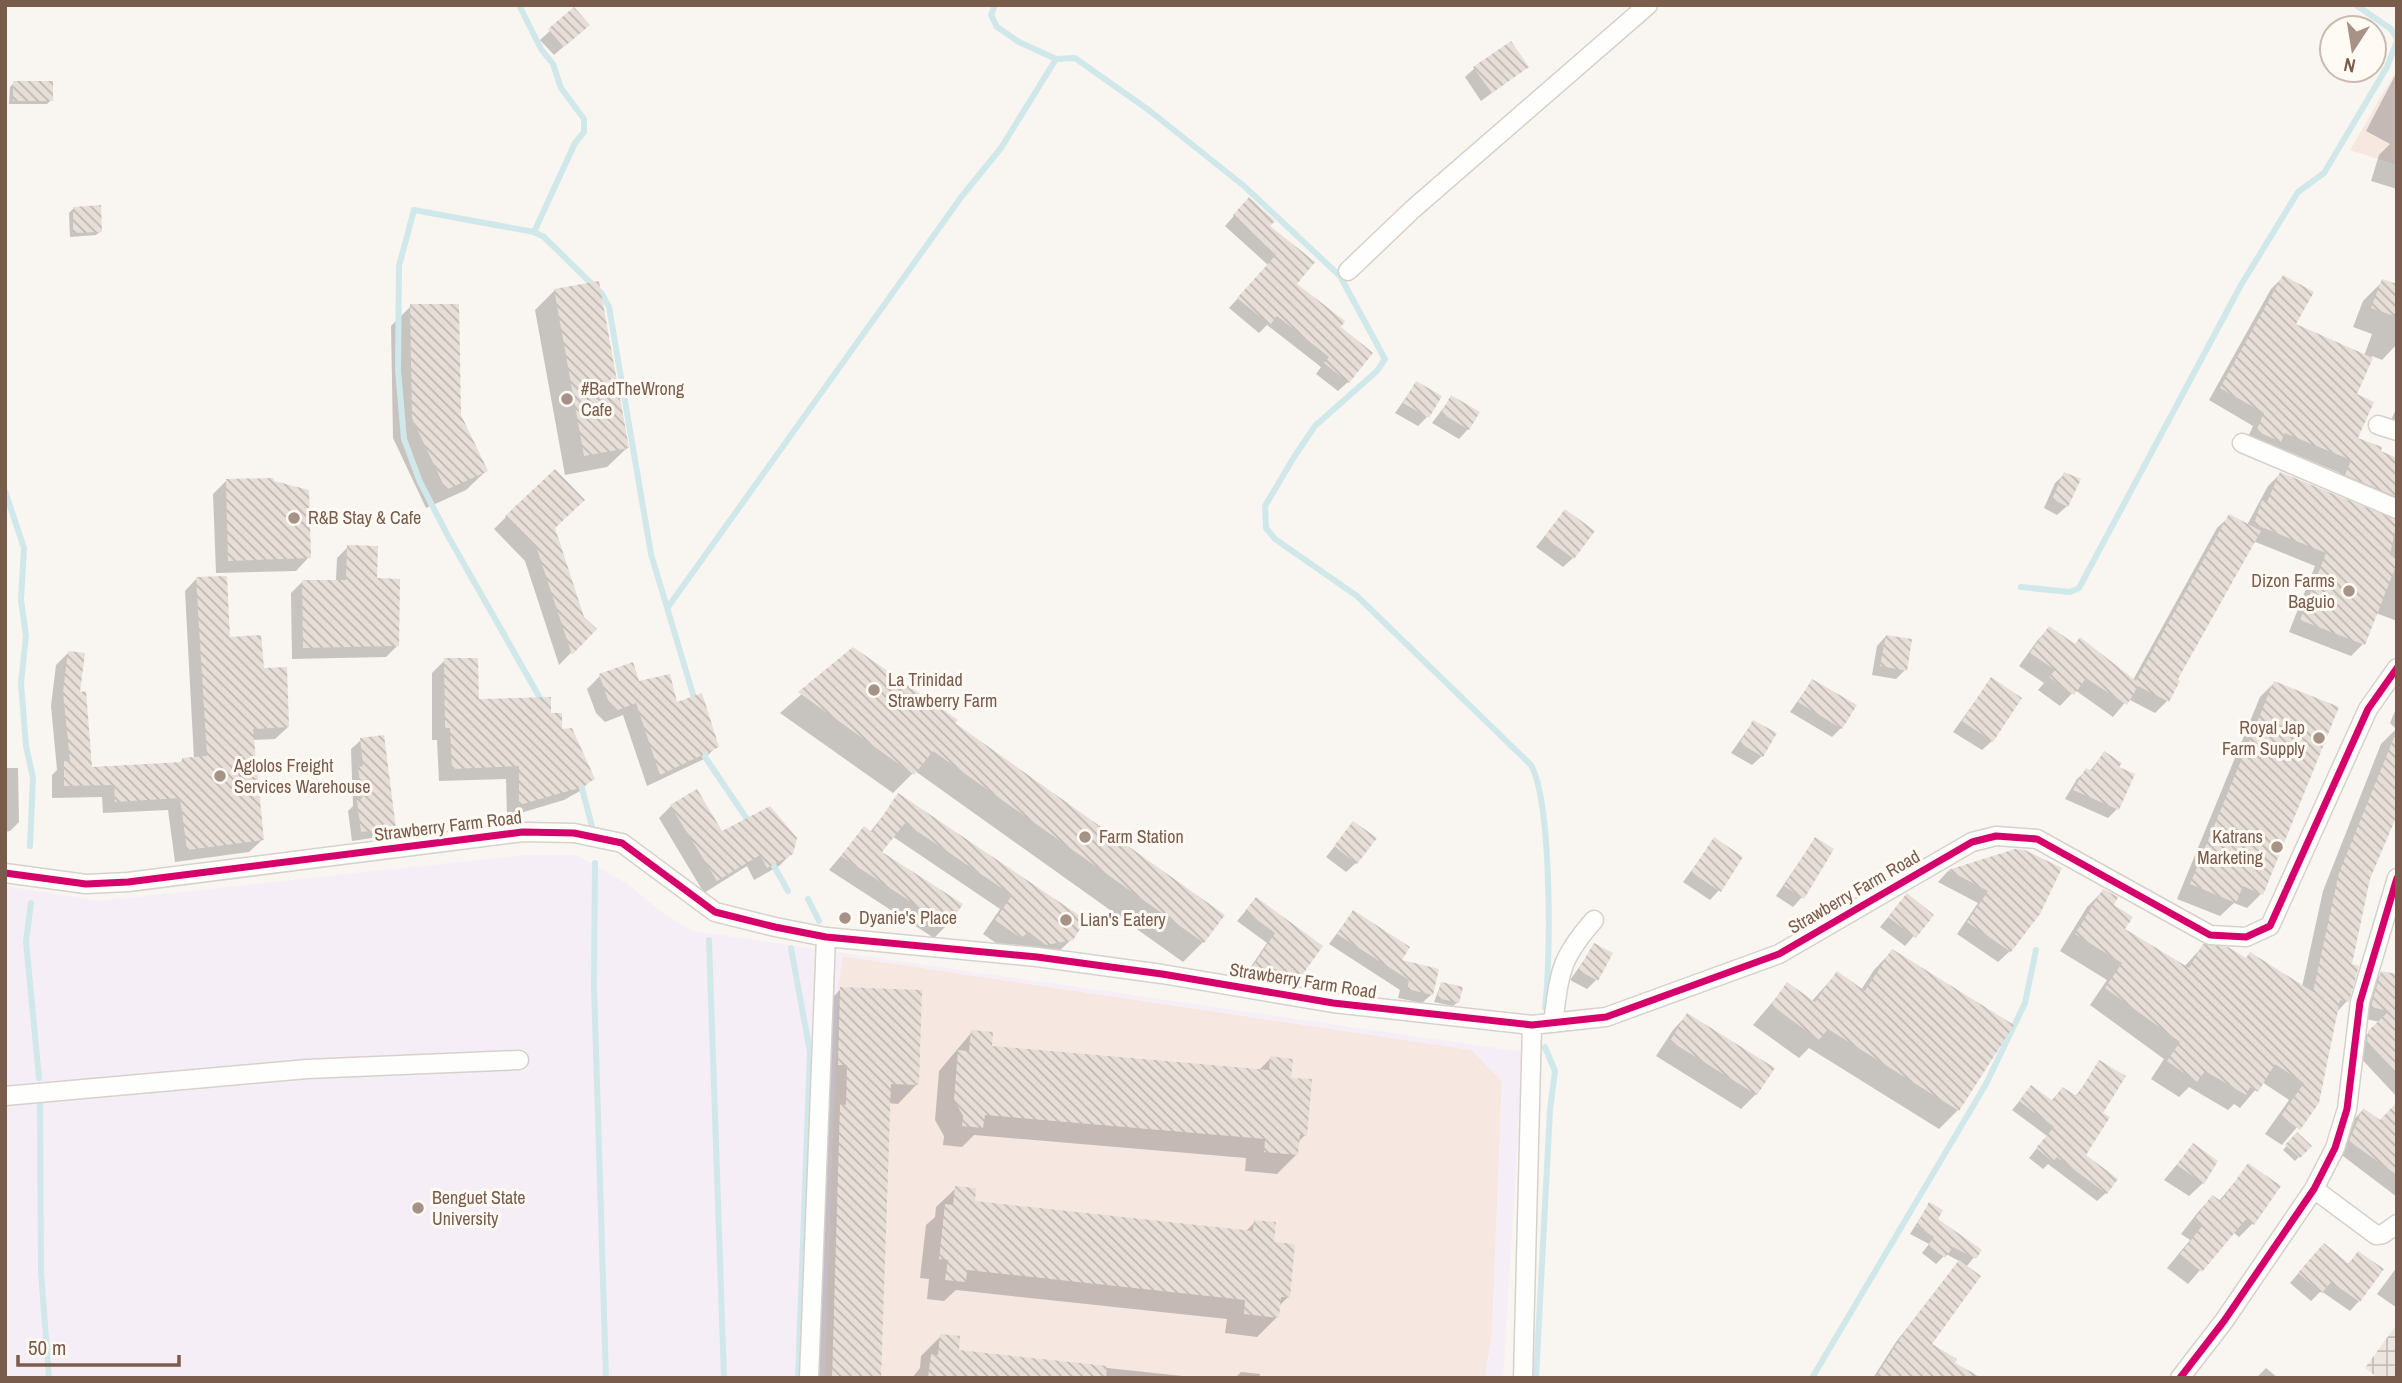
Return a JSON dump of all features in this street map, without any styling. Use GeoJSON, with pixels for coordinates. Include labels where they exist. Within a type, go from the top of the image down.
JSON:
{"type":"FeatureCollection","features":[{"type":"Feature","properties":{"kind":"street"},"geometry":{"type":"LineString","coordinates":[[1348,271],[1413,209],[1648,5]]}},
{"type":"Feature","properties":{"kind":"street"},"geometry":{"type":"LineString","coordinates":[[2378,425],[2397,431]]}},
{"type":"Feature","properties":{"kind":"street"},"geometry":{"type":"LineString","coordinates":[[2242,443],[2397,509]]}},
{"type":"Feature","properties":{"kind":"street","name":"Strawberry Farm Road"},"geometry":{"type":"LineString","coordinates":[[5,873],[86,884],[128,882],[523,832],[574,833],[622,843],[715,912],[826,937],[1049,959],[1162,974],[1332,1003],[1532,1025],[1606,1017],[1779,954],[1972,842],[1996,836],[2037,839],[2210,935],[2246,937],[2270,926],[2368,709],[2397,668]]}},
{"type":"Feature","properties":{"kind":"street"},"geometry":{"type":"LineString","coordinates":[[2180,1378],[2224,1321],[2314,1189],[2335,1148],[2347,1109],[2360,1002],[2397,878]]}},
{"type":"Feature","properties":{"kind":"street"},"geometry":{"type":"LineString","coordinates":[[1553,1023],[1563,963],[1571,946],[1594,920]]}},
{"type":"Feature","properties":{"kind":"street"},"geometry":{"type":"LineString","coordinates":[[808,1378],[826,937]]}},
{"type":"Feature","properties":{"kind":"street"},"geometry":{"type":"LineString","coordinates":[[1523,1378],[1532,1025]]}},
{"type":"Feature","properties":{"kind":"street"},"geometry":{"type":"LineString","coordinates":[[5,1096],[307,1069],[519,1060]]}},
{"type":"Feature","properties":{"kind":"street"},"geometry":{"type":"LineString","coordinates":[[2314,1189],[2376,1234],[2383,1234],[2397,1224]]}},
{"type":"Feature","properties":{"kind":"shaded area"},"geometry":{"type":"Polygon","coordinates":[[[2397,69],[2397,165],[2350,150],[2397,69]]]}},
{"type":"Feature","properties":{"kind":"shaded area","name":"Benguet State University"},"geometry":{"type":"Polygon","coordinates":[[[525,855],[577,855],[629,885],[664,914],[693,931],[1523,1052],[1503,1378],[1485,1378],[1492,1335],[1502,1081],[1472,1050],[843,956],[838,986],[824,1378],[5,1378],[5,886],[99,901],[525,855]]]}},
{"type":"Feature","properties":{"kind":"shaded area"},"geometry":{"type":"Polygon","coordinates":[[[842,956],[1472,1050],[1502,1081],[1492,1335],[1485,1378],[824,1378],[838,986],[842,956]]]}},
{"type":"Feature","properties":{"kind":"shaded area"},"geometry":{"type":"Polygon","coordinates":[[[2397,1324],[2397,1378],[2378,1378],[2365,1368],[2397,1324]]]}},
{"type":"Feature","properties":{"kind":"building"},"geometry":{"type":"Polygon","coordinates":[[[574,7],[590,25],[564,47],[548,29],[574,7]]]}},
{"type":"Feature","properties":{"kind":"building"},"geometry":{"type":"Polygon","coordinates":[[[1511,41],[1529,67],[1492,93],[1473,67],[1511,41]]]}},
{"type":"Feature","properties":{"kind":"building"},"geometry":{"type":"Polygon","coordinates":[[[13,81],[53,81],[53,101],[13,101],[13,81]]]}},
{"type":"Feature","properties":{"kind":"building"},"geometry":{"type":"Polygon","coordinates":[[[1249,197],[1275,221],[1270,226],[1315,262],[1297,284],[1345,321],[1341,327],[1373,353],[1349,383],[1324,363],[1329,357],[1277,316],[1270,325],[1237,298],[1276,255],[1233,215],[1249,197]]]}},
{"type":"Feature","properties":{"kind":"building"},"geometry":{"type":"Polygon","coordinates":[[[101,205],[102,232],[73,233],[73,207],[101,205]]]}},
{"type":"Feature","properties":{"kind":"building"},"geometry":{"type":"Polygon","coordinates":[[[2283,275],[2314,292],[2296,324],[2373,358],[2357,394],[2374,402],[2358,438],[2382,447],[2381,451],[2397,458],[2397,497],[2345,475],[2351,460],[2285,433],[2281,442],[2256,431],[2264,413],[2220,388],[2283,275]]]}},
{"type":"Feature","properties":{"kind":"building"},"geometry":{"type":"Polygon","coordinates":[[[2382,279],[2397,284],[2397,317],[2371,308],[2382,279]]]}},
{"type":"Feature","properties":{"kind":"building"},"geometry":{"type":"Polygon","coordinates":[[[599,281],[629,448],[584,456],[554,289],[599,281]]]}},
{"type":"Feature","properties":{"kind":"building"},"geometry":{"type":"Polygon","coordinates":[[[410,304],[459,304],[461,415],[488,471],[446,490],[412,418],[410,304]]]}},
{"type":"Feature","properties":{"kind":"building"},"geometry":{"type":"Polygon","coordinates":[[[1416,381],[1442,396],[1429,418],[1403,403],[1416,381]]]}},
{"type":"Feature","properties":{"kind":"building"},"geometry":{"type":"Polygon","coordinates":[[[1451,395],[1480,412],[1469,430],[1441,413],[1451,395]]]}},
{"type":"Feature","properties":{"kind":"building"},"geometry":{"type":"Polygon","coordinates":[[[555,469],[585,500],[555,528],[584,617],[597,629],[572,655],[537,549],[505,516],[555,469]]]}},
{"type":"Feature","properties":{"kind":"building"},"geometry":{"type":"Polygon","coordinates":[[[2064,472],[2081,479],[2068,507],[2052,499],[2064,472]]]}},
{"type":"Feature","properties":{"kind":"building"},"geometry":{"type":"Polygon","coordinates":[[[2280,472],[2397,520],[2390,555],[2397,557],[2397,563],[2365,645],[2300,620],[2326,553],[2254,524],[2262,500],[2267,502],[2280,472]]]}},
{"type":"Feature","properties":{"kind":"building"},"geometry":{"type":"Polygon","coordinates":[[[273,478],[274,481],[309,490],[311,558],[228,561],[226,479],[273,478]]]}},
{"type":"Feature","properties":{"kind":"building"},"geometry":{"type":"Polygon","coordinates":[[[1565,509],[1595,531],[1574,559],[1544,537],[1565,509]]]}},
{"type":"Feature","properties":{"kind":"building"},"geometry":{"type":"Polygon","coordinates":[[[2229,514],[2261,531],[2178,679],[2180,681],[2169,702],[2138,686],[2127,705],[2086,678],[2074,695],[2049,677],[2055,670],[2030,653],[2049,626],[2075,644],[2080,637],[2136,681],[2229,514]]]}},
{"type":"Feature","properties":{"kind":"building"},"geometry":{"type":"Polygon","coordinates":[[[347,545],[378,546],[377,578],[400,579],[399,646],[303,648],[302,580],[346,580],[347,545]]]}},
{"type":"Feature","properties":{"kind":"building"},"geometry":{"type":"Polygon","coordinates":[[[227,576],[230,637],[261,635],[264,668],[287,667],[289,727],[253,729],[264,840],[187,850],[180,798],[115,802],[114,785],[64,786],[64,761],[70,761],[63,692],[68,651],[85,653],[80,692],[86,691],[92,767],[182,762],[182,758],[207,756],[196,577],[227,576]]]}},
{"type":"Feature","properties":{"kind":"building"},"geometry":{"type":"Polygon","coordinates":[[[1886,635],[1912,639],[1907,671],[1880,666],[1886,635]]]}},
{"type":"Feature","properties":{"kind":"building"},"geometry":{"type":"Polygon","coordinates":[[[853,647],[958,720],[955,723],[1225,915],[1204,943],[933,751],[914,775],[798,692],[853,647]]]}},
{"type":"Feature","properties":{"kind":"building"},"geometry":{"type":"Polygon","coordinates":[[[444,658],[478,658],[479,699],[551,697],[551,713],[562,713],[562,729],[572,728],[595,779],[579,788],[519,805],[519,766],[452,769],[450,728],[445,728],[444,658]]]}},
{"type":"Feature","properties":{"kind":"building"},"geometry":{"type":"Polygon","coordinates":[[[633,662],[639,681],[670,674],[677,702],[702,693],[719,747],[660,775],[636,703],[618,710],[608,700],[599,674],[633,662]]]}},
{"type":"Feature","properties":{"kind":"building"},"geometry":{"type":"Polygon","coordinates":[[[1991,677],[2022,698],[1993,742],[1962,721],[1991,677]]]}},
{"type":"Feature","properties":{"kind":"building"},"geometry":{"type":"Polygon","coordinates":[[[1812,679],[1857,705],[1842,729],[1798,702],[1812,679]]]}},
{"type":"Feature","properties":{"kind":"building"},"geometry":{"type":"Polygon","coordinates":[[[2274,681],[2339,707],[2263,895],[2243,886],[2236,903],[2190,884],[2274,681]]]}},
{"type":"Feature","properties":{"kind":"building"},"geometry":{"type":"Polygon","coordinates":[[[1753,720],[1777,733],[1763,757],[1740,743],[1753,720]]]}},
{"type":"Feature","properties":{"kind":"building"},"geometry":{"type":"Polygon","coordinates":[[[2397,730],[2397,815],[2370,879],[2352,964],[2359,966],[2349,1002],[2340,1000],[2319,1103],[2300,1130],[2281,1116],[2304,1083],[2275,1064],[2258,1092],[2250,1087],[2246,1095],[2205,1071],[2197,1082],[2167,1061],[2180,1042],[2105,988],[2122,963],[2075,934],[2103,889],[2118,897],[2114,905],[2133,917],[2125,929],[2189,968],[2203,944],[2228,947],[2246,958],[2250,952],[2313,992],[2339,873],[2397,730]]]}},
{"type":"Feature","properties":{"kind":"building"},"geometry":{"type":"Polygon","coordinates":[[[384,735],[396,828],[361,832],[357,800],[362,799],[358,767],[363,766],[360,738],[384,735]]]}},
{"type":"Feature","properties":{"kind":"building"},"geometry":{"type":"Polygon","coordinates":[[[2104,751],[2122,763],[2119,767],[2135,774],[2119,810],[2073,790],[2086,768],[2092,771],[2104,751]]]}},
{"type":"Feature","properties":{"kind":"building"},"geometry":{"type":"Polygon","coordinates":[[[697,789],[722,831],[770,806],[797,838],[793,854],[767,868],[760,855],[717,881],[670,805],[697,789]]]}},
{"type":"Feature","properties":{"kind":"building"},"geometry":{"type":"Polygon","coordinates":[[[898,793],[1086,920],[1073,940],[1046,945],[1029,932],[1021,938],[995,920],[1012,895],[905,823],[882,852],[963,904],[948,926],[841,856],[864,826],[872,832],[898,793]]]}},
{"type":"Feature","properties":{"kind":"building"},"geometry":{"type":"Polygon","coordinates":[[[1353,821],[1377,838],[1357,864],[1334,846],[1353,821]]]}},
{"type":"Feature","properties":{"kind":"building"},"geometry":{"type":"Polygon","coordinates":[[[1714,837],[1743,857],[1721,892],[1691,872],[1714,837]]]}},
{"type":"Feature","properties":{"kind":"building"},"geometry":{"type":"Polygon","coordinates":[[[1815,837],[1834,849],[1804,899],[1784,886],[1815,837]]]}},
{"type":"Feature","properties":{"kind":"building"},"geometry":{"type":"Polygon","coordinates":[[[2015,849],[2025,850],[2062,868],[2040,914],[2011,952],[1967,922],[1988,891],[1948,870],[2015,849]]]}},
{"type":"Feature","properties":{"kind":"building"},"geometry":{"type":"Polygon","coordinates":[[[1907,893],[1934,915],[1916,938],[1888,917],[1907,893]]]}},
{"type":"Feature","properties":{"kind":"building"},"geometry":{"type":"Polygon","coordinates":[[[1256,897],[1323,946],[1300,978],[1247,975],[1275,933],[1245,911],[1256,897]]]}},
{"type":"Feature","properties":{"kind":"building"},"geometry":{"type":"Polygon","coordinates":[[[1353,910],[1410,947],[1402,960],[1439,969],[1433,995],[1407,989],[1409,980],[1337,934],[1353,910]]]}},
{"type":"Feature","properties":{"kind":"building"},"geometry":{"type":"Polygon","coordinates":[[[1594,943],[1613,953],[1598,981],[1578,970],[1594,943]]]}},
{"type":"Feature","properties":{"kind":"building"},"geometry":{"type":"Polygon","coordinates":[[[1892,949],[2014,1025],[1959,1111],[1828,1029],[1819,1040],[1771,1005],[1787,982],[1815,1002],[1837,971],[1865,991],[1892,949]]]}},
{"type":"Feature","properties":{"kind":"building"},"geometry":{"type":"Polygon","coordinates":[[[2381,971],[2397,974],[2397,1074],[2367,1041],[2368,1031],[2389,1011],[2371,1007],[2381,971]]]}},
{"type":"Feature","properties":{"kind":"building"},"geometry":{"type":"Polygon","coordinates":[[[1441,982],[1463,987],[1459,1003],[1437,998],[1441,982]]]}},
{"type":"Feature","properties":{"kind":"building"},"geometry":{"type":"Polygon","coordinates":[[[840,987],[922,990],[919,1085],[891,1084],[881,1378],[832,1378],[840,1104],[846,1105],[847,1065],[838,1065],[840,987]]]}},
{"type":"Feature","properties":{"kind":"building"},"geometry":{"type":"Polygon","coordinates":[[[1687,1013],[1775,1068],[1757,1095],[1670,1041],[1687,1013]]]}},
{"type":"Feature","properties":{"kind":"building"},"geometry":{"type":"Polygon","coordinates":[[[971,1030],[993,1032],[992,1046],[1269,1070],[1270,1056],[1293,1059],[1291,1078],[1312,1079],[1307,1136],[1300,1135],[1298,1155],[1264,1152],[1265,1139],[985,1115],[983,1128],[962,1126],[963,1116],[954,1099],[958,1050],[969,1051],[971,1030]]]}},
{"type":"Feature","properties":{"kind":"building"},"geometry":{"type":"Polygon","coordinates":[[[2099,1060],[2126,1076],[2103,1113],[2110,1117],[2086,1155],[2118,1179],[2107,1194],[2057,1157],[2053,1162],[2036,1148],[2054,1127],[2019,1101],[2031,1085],[2053,1101],[2062,1087],[2077,1096],[2099,1060]]]}},
{"type":"Feature","properties":{"kind":"building"},"geometry":{"type":"Polygon","coordinates":[[[2397,1102],[2397,1175],[2349,1141],[2363,1108],[2380,1120],[2397,1102]]]}},
{"type":"Feature","properties":{"kind":"building"},"geometry":{"type":"Polygon","coordinates":[[[2297,1132],[2312,1146],[2300,1158],[2285,1145],[2297,1132]]]}},
{"type":"Feature","properties":{"kind":"building"},"geometry":{"type":"Polygon","coordinates":[[[2193,1143],[2218,1161],[2204,1184],[2177,1165],[2193,1143]]]}},
{"type":"Feature","properties":{"kind":"building"},"geometry":{"type":"Polygon","coordinates":[[[2248,1163],[2281,1186],[2254,1225],[2246,1219],[2202,1272],[2180,1254],[2202,1226],[2194,1220],[2212,1195],[2221,1201],[2248,1163]]]}},
{"type":"Feature","properties":{"kind":"building"},"geometry":{"type":"Polygon","coordinates":[[[955,1186],[976,1188],[975,1201],[1253,1231],[1254,1220],[1276,1222],[1274,1242],[1295,1244],[1290,1298],[1281,1297],[1279,1318],[1244,1314],[1245,1300],[967,1270],[966,1282],[945,1280],[948,1260],[939,1259],[945,1204],[953,1205],[955,1186]]]}},
{"type":"Feature","properties":{"kind":"building"},"geometry":{"type":"Polygon","coordinates":[[[1929,1202],[1943,1210],[1938,1219],[1982,1250],[1976,1259],[1953,1247],[1945,1258],[1928,1245],[1934,1237],[1916,1226],[1929,1202]]]}},
{"type":"Feature","properties":{"kind":"building"},"geometry":{"type":"Polygon","coordinates":[[[2324,1243],[2349,1264],[2358,1251],[2384,1269],[2360,1302],[2331,1282],[2322,1293],[2298,1273],[2324,1243]]]}},
{"type":"Feature","properties":{"kind":"building"},"geometry":{"type":"Polygon","coordinates":[[[1959,1260],[1981,1276],[1932,1344],[1957,1359],[1955,1363],[1982,1378],[1875,1378],[1905,1331],[1959,1260]]]}},
{"type":"Feature","properties":{"kind":"building"},"geometry":{"type":"Polygon","coordinates":[[[940,1334],[960,1336],[959,1350],[1107,1366],[1106,1378],[928,1378],[931,1354],[938,1355],[940,1334]]]}},
{"type":"Feature","properties":{"kind":"waterway"},"geometry":{"type":"LineString","coordinates":[[519,5],[541,49],[553,64],[561,88],[584,119],[584,132],[575,143],[534,232]]}},
{"type":"Feature","properties":{"kind":"waterway"},"geometry":{"type":"LineString","coordinates":[[995,5],[991,15],[997,27],[1019,42],[1056,59],[1075,58],[1150,111],[1244,186],[1340,276],[1385,359],[1377,371],[1315,426],[1265,506],[1266,528],[1275,539],[1357,596],[1531,765],[1538,784],[1546,846],[1549,921],[1545,1008]]}},
{"type":"Feature","properties":{"kind":"waterway"},"geometry":{"type":"LineString","coordinates":[[2356,5],[2391,29],[2397,39]]}},
{"type":"Feature","properties":{"kind":"waterway"},"geometry":{"type":"LineString","coordinates":[[2021,587],[2070,592],[2079,588],[2241,285],[2298,192],[2324,173],[2387,67],[2397,41]]}},
{"type":"Feature","properties":{"kind":"waterway"},"geometry":{"type":"LineString","coordinates":[[668,607],[962,196],[1001,148],[1056,59]]}},
{"type":"Feature","properties":{"kind":"waterway"},"geometry":{"type":"LineString","coordinates":[[544,705],[448,536],[420,482],[404,439],[398,370],[399,266],[414,210],[534,232],[544,237],[602,294],[609,307],[651,554],[695,701]]}},
{"type":"Feature","properties":{"kind":"waterway"},"geometry":{"type":"LineString","coordinates":[[5,491],[24,548],[21,600],[26,636],[21,683],[26,746],[33,778],[30,846]]}},
{"type":"Feature","properties":{"kind":"waterway"},"geometry":{"type":"LineString","coordinates":[[706,745],[705,757],[751,825]]}},
{"type":"Feature","properties":{"kind":"waterway"},"geometry":{"type":"LineString","coordinates":[[580,781],[594,834]]}},
{"type":"Feature","properties":{"kind":"waterway"},"geometry":{"type":"LineString","coordinates":[[770,859],[788,891]]}},
{"type":"Feature","properties":{"kind":"waterway"},"geometry":{"type":"LineString","coordinates":[[595,863],[594,986],[606,1378]]}},
{"type":"Feature","properties":{"kind":"waterway"},"geometry":{"type":"LineString","coordinates":[[808,899],[819,921]]}},
{"type":"Feature","properties":{"kind":"waterway"},"geometry":{"type":"LineString","coordinates":[[31,903],[26,941],[39,1078]]}},
{"type":"Feature","properties":{"kind":"waterway"},"geometry":{"type":"LineString","coordinates":[[709,940],[724,1378]]}},
{"type":"Feature","properties":{"kind":"waterway"},"geometry":{"type":"LineString","coordinates":[[791,948],[810,1052],[798,1378]]}},
{"type":"Feature","properties":{"kind":"waterway"},"geometry":{"type":"LineString","coordinates":[[1812,1378],[1986,1084],[2025,1003],[2036,950]]}},
{"type":"Feature","properties":{"kind":"waterway"},"geometry":{"type":"LineString","coordinates":[[1536,1378],[1550,1110],[1555,1071],[1545,1047]]}},
{"type":"Feature","properties":{"kind":"waterway"},"geometry":{"type":"LineString","coordinates":[[40,1100],[41,1272],[49,1378]]}},
{"type":"Feature","properties":{"kind":"cycle path"},"geometry":{"type":"LineString","coordinates":[[5,873],[86,884],[128,882],[523,832],[574,833],[622,843],[715,912],[775,927],[826,937],[1037,957],[1162,974],[1333,1003],[1532,1025],[1606,1017],[1779,954],[1972,842],[1996,836],[2037,839],[2210,935],[2246,937],[2270,926],[2368,709],[2397,668]]}},
{"type":"Feature","properties":{"kind":"cycle path"},"geometry":{"type":"LineString","coordinates":[[2180,1378],[2224,1321],[2314,1189],[2335,1148],[2347,1109],[2360,1002],[2397,878]]}},
{"type":"Feature","properties":{"kind":"place","name":"#BadTheWrong Cafe"},"geometry":{"type":"Point","coordinates":[567,399]}},
{"type":"Feature","properties":{"kind":"place","name":"R&B Stay & Cafe"},"geometry":{"type":"Point","coordinates":[294,518]}},
{"type":"Feature","properties":{"kind":"place","name":"Dizon Farms Baguio"},"geometry":{"type":"Point","coordinates":[2349,591]}},
{"type":"Feature","properties":{"kind":"place","name":"La Trinidad Strawberry Farm"},"geometry":{"type":"Point","coordinates":[874,690]}},
{"type":"Feature","properties":{"kind":"place","name":"Royal Jap Farm Supply"},"geometry":{"type":"Point","coordinates":[2319,738]}},
{"type":"Feature","properties":{"kind":"place","name":"Aglolos Freight Services Warehouse"},"geometry":{"type":"Point","coordinates":[220,776]}},
{"type":"Feature","properties":{"kind":"place","name":"Farm Station"},"geometry":{"type":"Point","coordinates":[1085,837]}},
{"type":"Feature","properties":{"kind":"place","name":"Katrans Marketing"},"geometry":{"type":"Point","coordinates":[2277,847]}},
{"type":"Feature","properties":{"kind":"place","name":"Dyanie's Place"},"geometry":{"type":"Point","coordinates":[845,918]}},
{"type":"Feature","properties":{"kind":"place","name":"Lian's Eatery"},"geometry":{"type":"Point","coordinates":[1066,920]}},
{"type":"Feature","properties":{"kind":"place","name":"Benguet State University"},"geometry":{"type":"Point","coordinates":[418,1208]}}]}
